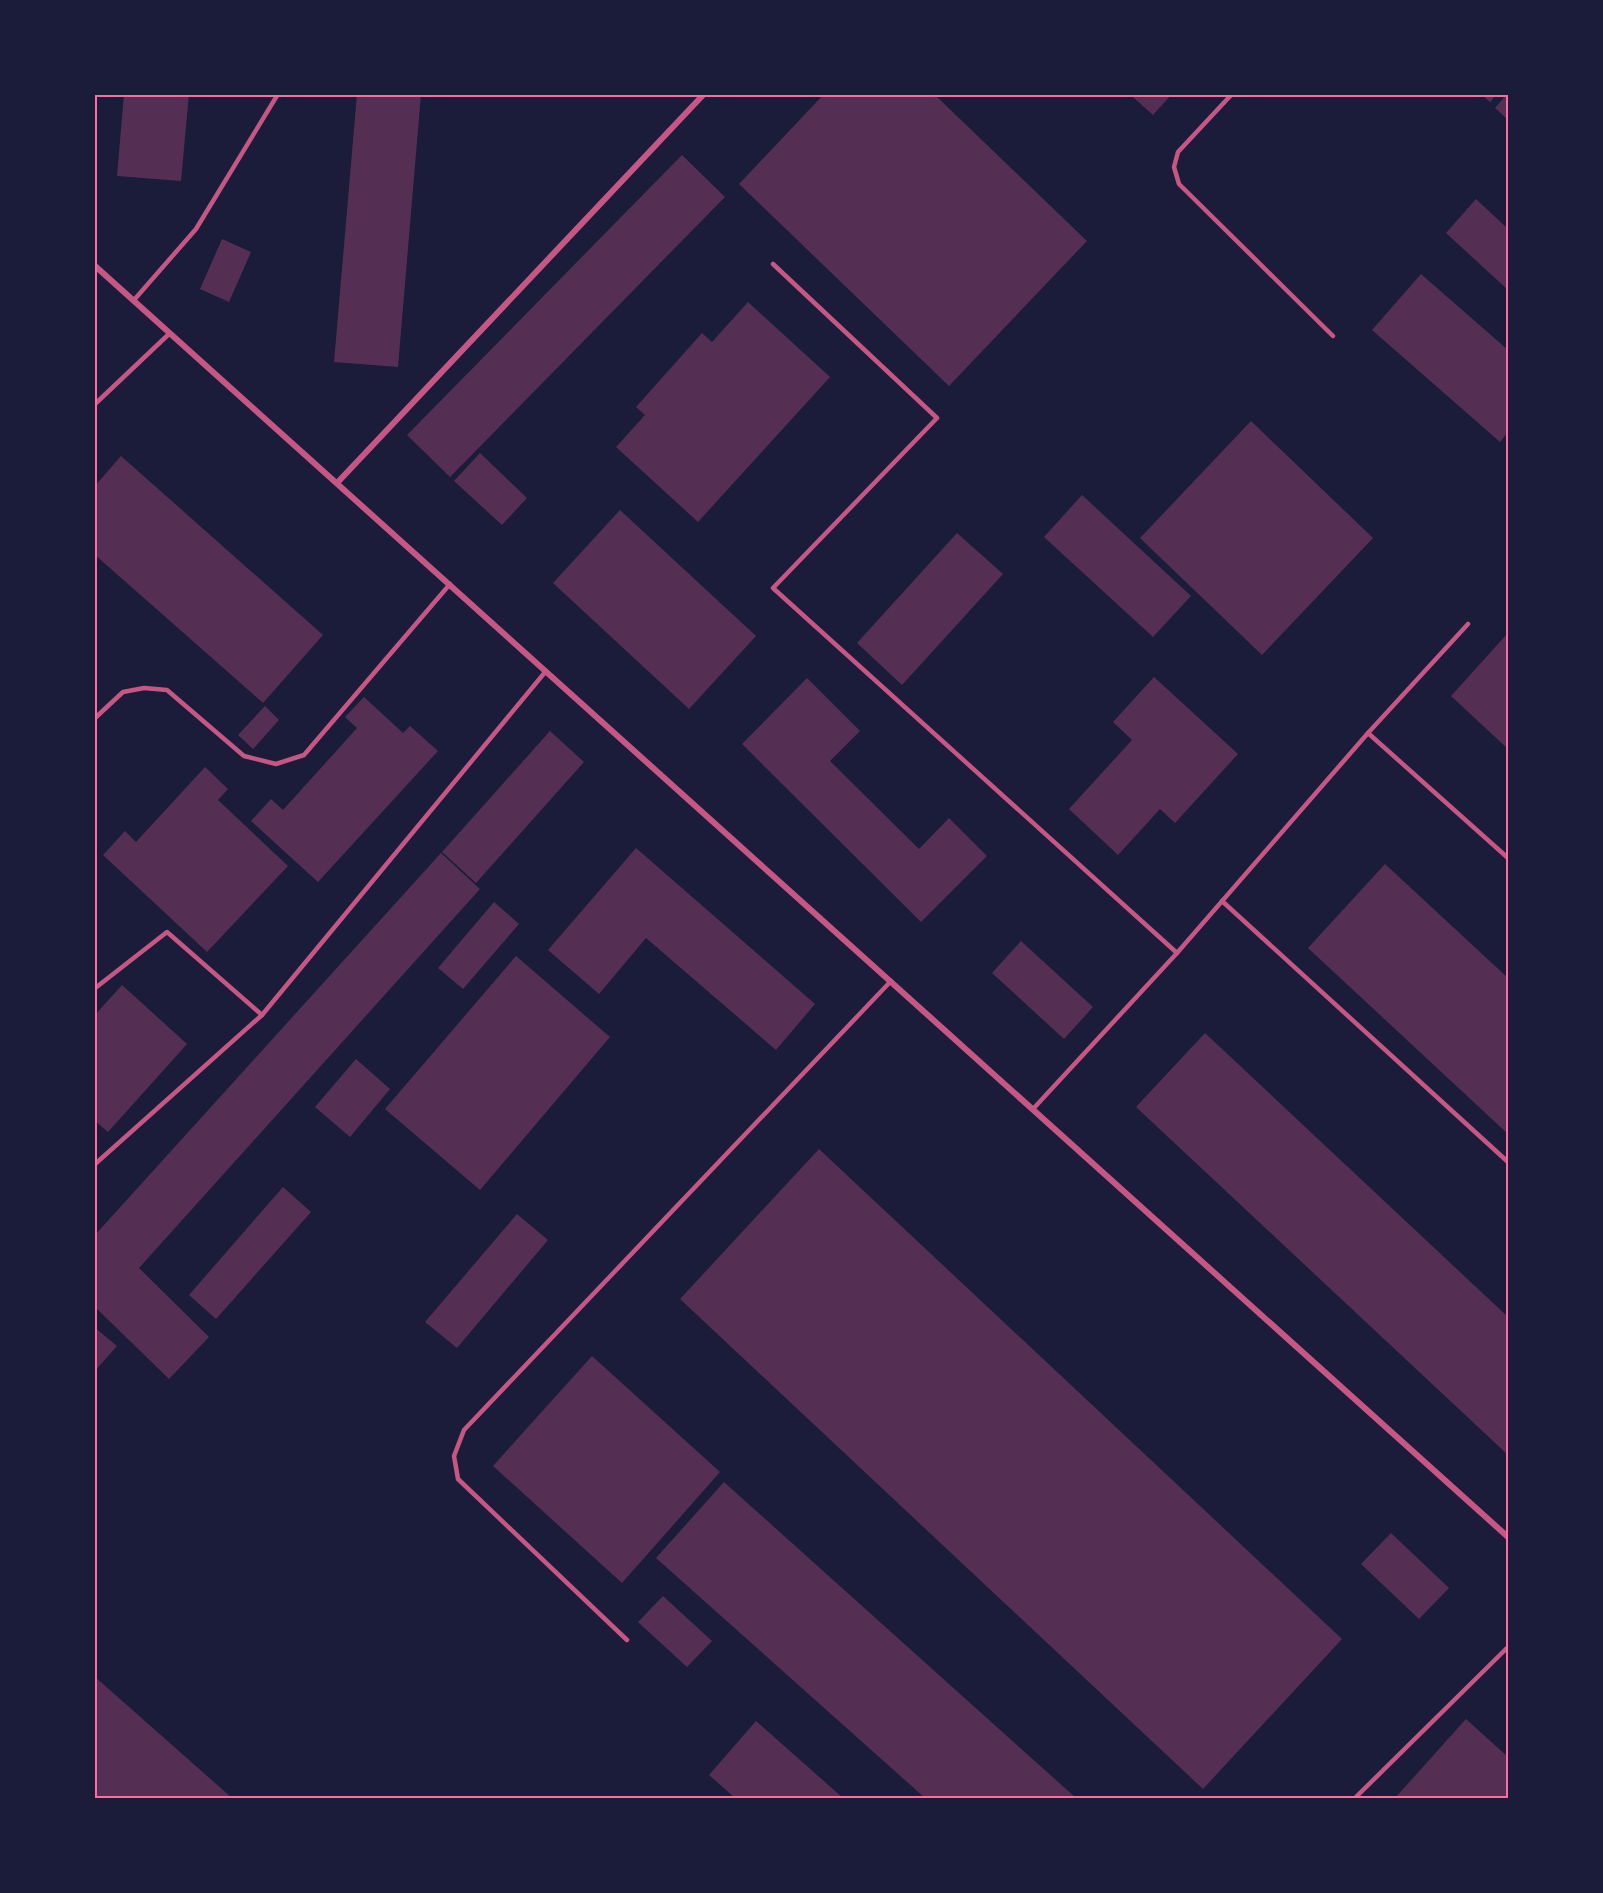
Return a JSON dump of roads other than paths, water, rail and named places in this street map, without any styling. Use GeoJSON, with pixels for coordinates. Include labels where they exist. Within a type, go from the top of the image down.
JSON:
{"type":"FeatureCollection","features":[{"type":"Feature","properties":{"kind":"street"},"geometry":{"type":"LineString","coordinates":[[337,483],[704,94]]}},
{"type":"Feature","properties":{"kind":"street"},"geometry":{"type":"LineString","coordinates":[[94,264],[1509,1538]]}},
{"type":"Feature","properties":{"kind":"lane"},"geometry":{"type":"LineString","coordinates":[[134,300],[196,229],[278,94]]}},
{"type":"Feature","properties":{"kind":"lane"},"geometry":{"type":"LineString","coordinates":[[1232,94],[1178,152],[1174,167],[1179,184],[1333,336]]}},
{"type":"Feature","properties":{"kind":"lane"},"geometry":{"type":"LineString","coordinates":[[773,264],[937,418],[773,588],[1177,953]]}},
{"type":"Feature","properties":{"kind":"lane"},"geometry":{"type":"LineString","coordinates":[[94,405],[170,333]]}},
{"type":"Feature","properties":{"kind":"lane"},"geometry":{"type":"LineString","coordinates":[[94,719],[123,692],[144,688],[167,690],[244,756],[276,764],[304,755],[450,584]]}},
{"type":"Feature","properties":{"kind":"lane"},"geometry":{"type":"LineString","coordinates":[[1033,1109],[1177,953],[1368,733],[1468,624]]}},
{"type":"Feature","properties":{"kind":"lane"},"geometry":{"type":"LineString","coordinates":[[94,1165],[262,1015],[546,671]]}},
{"type":"Feature","properties":{"kind":"lane"},"geometry":{"type":"LineString","coordinates":[[1368,733],[1509,858]]}},
{"type":"Feature","properties":{"kind":"lane"},"geometry":{"type":"LineString","coordinates":[[1222,901],[1509,1162]]}},
{"type":"Feature","properties":{"kind":"lane"},"geometry":{"type":"LineString","coordinates":[[94,989],[167,932],[262,1015]]}},
{"type":"Feature","properties":{"kind":"lane"},"geometry":{"type":"LineString","coordinates":[[627,1640],[458,1479],[454,1456],[464,1430],[891,981]]}},
{"type":"Feature","properties":{"kind":"lane"},"geometry":{"type":"LineString","coordinates":[[1355,1798],[1509,1647]]}}]}
